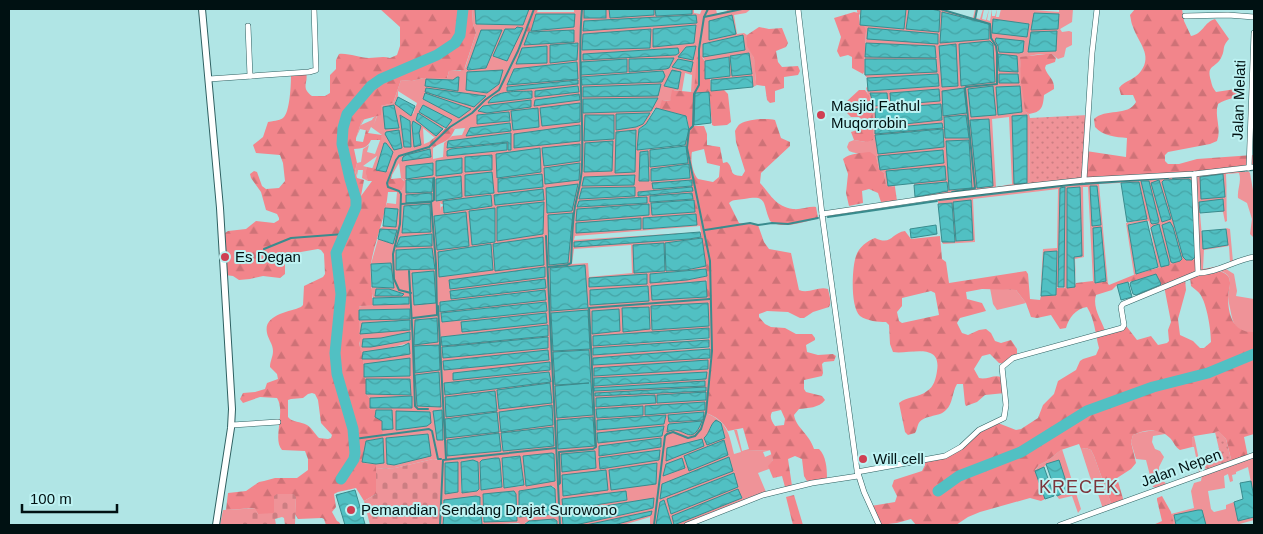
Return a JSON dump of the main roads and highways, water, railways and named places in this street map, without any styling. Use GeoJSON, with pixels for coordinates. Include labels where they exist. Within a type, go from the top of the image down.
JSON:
{"type":"FeatureCollection","features":[{"type":"Feature","properties":{"kind":"water"},"geometry":{"type":"Polygon","coordinates":[[[475,9],[529,9],[523,25],[476,24],[475,9]]]}},
{"type":"Feature","properties":{"kind":"water"},"geometry":{"type":"Polygon","coordinates":[[[584,9],[606,9],[606,18],[584,18],[584,9]]]}},
{"type":"Feature","properties":{"kind":"water"},"geometry":{"type":"Polygon","coordinates":[[[609,9],[654,9],[654,15],[610,18],[609,9]]]}},
{"type":"Feature","properties":{"kind":"water"},"geometry":{"type":"Polygon","coordinates":[[[655,9],[692,9],[692,14],[656,16],[655,9]]]}},
{"type":"Feature","properties":{"kind":"water"},"geometry":{"type":"Polygon","coordinates":[[[861,9],[906,9],[904,29],[860,25],[861,9]]]}},
{"type":"Feature","properties":{"kind":"water"},"geometry":{"type":"Polygon","coordinates":[[[909,9],[940,11],[939,32],[906,29],[909,9]]]}},
{"type":"Feature","properties":{"kind":"water"},"geometry":{"type":"Polygon","coordinates":[[[942,12],[989,24],[989,39],[940,43],[942,12]]]}},
{"type":"Feature","properties":{"kind":"water"},"geometry":{"type":"Polygon","coordinates":[[[1034,13],[1059,14],[1058,29],[1031,30],[1034,13]]]}},
{"type":"Feature","properties":{"kind":"water"},"geometry":{"type":"Polygon","coordinates":[[[536,14],[575,14],[574,27],[531,31],[536,14]]]}},
{"type":"Feature","properties":{"kind":"water"},"geometry":{"type":"Polygon","coordinates":[[[696,15],[697,23],[583,31],[584,21],[696,15]]]}},
{"type":"Feature","properties":{"kind":"water"},"geometry":{"type":"Polygon","coordinates":[[[732,15],[736,34],[709,40],[709,21],[732,15]]]}},
{"type":"Feature","properties":{"kind":"water"},"geometry":{"type":"Polygon","coordinates":[[[993,19],[1029,24],[1027,37],[992,33],[993,19]]]}},
{"type":"Feature","properties":{"kind":"water"},"geometry":{"type":"Polygon","coordinates":[[[696,25],[694,43],[653,47],[653,29],[696,25]]]}},
{"type":"Feature","properties":{"kind":"water"},"geometry":{"type":"Polygon","coordinates":[[[517,27],[523,28],[507,61],[493,56],[505,29],[515,29],[517,27]]]}},
{"type":"Feature","properties":{"kind":"water"},"geometry":{"type":"Polygon","coordinates":[[[868,28],[938,34],[938,44],[867,39],[868,28]]]}},
{"type":"Feature","properties":{"kind":"water"},"geometry":{"type":"Polygon","coordinates":[[[651,29],[650,48],[582,50],[583,34],[651,29]]]}},
{"type":"Feature","properties":{"kind":"water"},"geometry":{"type":"Polygon","coordinates":[[[481,30],[502,30],[486,68],[468,70],[467,69],[481,30]]]}},
{"type":"Feature","properties":{"kind":"water"},"geometry":{"type":"Polygon","coordinates":[[[574,30],[574,42],[524,45],[529,32],[574,30]]]}},
{"type":"Feature","properties":{"kind":"water"},"geometry":{"type":"Polygon","coordinates":[[[1057,31],[1056,51],[1028,52],[1031,32],[1057,31]]]}},
{"type":"Feature","properties":{"kind":"water"},"geometry":{"type":"Polygon","coordinates":[[[743,35],[745,50],[703,57],[703,44],[743,35]]]}},
{"type":"Feature","properties":{"kind":"water"},"geometry":{"type":"Polygon","coordinates":[[[996,38],[1024,41],[1023,52],[999,52],[995,41],[996,38]]]}},
{"type":"Feature","properties":{"kind":"water"},"geometry":{"type":"Polygon","coordinates":[[[990,41],[993,44],[995,82],[961,86],[959,44],[990,41]]]}},
{"type":"Feature","properties":{"kind":"water"},"geometry":{"type":"Polygon","coordinates":[[[578,43],[577,60],[550,63],[550,45],[578,43]]]}},
{"type":"Feature","properties":{"kind":"water"},"geometry":{"type":"Polygon","coordinates":[[[866,43],[935,46],[936,58],[865,57],[866,43]]]}},
{"type":"Feature","properties":{"kind":"water"},"geometry":{"type":"Polygon","coordinates":[[[956,44],[958,86],[942,87],[939,46],[956,44]]]}},
{"type":"Feature","properties":{"kind":"water"},"geometry":{"type":"Polygon","coordinates":[[[547,46],[547,63],[516,64],[522,48],[547,46]]]}},
{"type":"Feature","properties":{"kind":"water"},"geometry":{"type":"Polygon","coordinates":[[[696,46],[693,60],[678,57],[686,47],[696,46]]]}},
{"type":"Feature","properties":{"kind":"water"},"geometry":{"type":"Polygon","coordinates":[[[678,48],[679,53],[676,55],[583,60],[583,54],[678,48]]]}},
{"type":"Feature","properties":{"kind":"water"},"geometry":{"type":"Polygon","coordinates":[[[749,53],[752,74],[732,76],[730,56],[749,53]]]}},
{"type":"Feature","properties":{"kind":"water"},"geometry":{"type":"Polygon","coordinates":[[[998,54],[1017,56],[1018,72],[999,71],[998,54]]]}},
{"type":"Feature","properties":{"kind":"water"},"geometry":{"type":"Polygon","coordinates":[[[729,57],[730,76],[705,79],[705,61],[729,57]]]}},
{"type":"Feature","properties":{"kind":"water"},"geometry":{"type":"Polygon","coordinates":[[[674,58],[669,68],[666,69],[629,72],[629,59],[674,58]]]}},
{"type":"Feature","properties":{"kind":"water"},"geometry":{"type":"Polygon","coordinates":[[[627,59],[627,72],[581,75],[581,62],[627,59]]]}},
{"type":"Feature","properties":{"kind":"water"},"geometry":{"type":"Polygon","coordinates":[[[678,59],[693,62],[691,72],[672,67],[678,59]]]}},
{"type":"Feature","properties":{"kind":"water"},"geometry":{"type":"Polygon","coordinates":[[[865,59],[936,59],[937,72],[865,75],[865,59]]]}},
{"type":"Feature","properties":{"kind":"water"},"geometry":{"type":"Polygon","coordinates":[[[577,62],[578,79],[507,85],[514,69],[577,62]]]}},
{"type":"Feature","properties":{"kind":"water"},"geometry":{"type":"Polygon","coordinates":[[[503,70],[499,84],[487,93],[466,90],[467,72],[503,70]]]}},
{"type":"Feature","properties":{"kind":"water"},"geometry":{"type":"Polygon","coordinates":[[[672,70],[681,72],[678,89],[664,86],[672,70]]]}},
{"type":"Feature","properties":{"kind":"water"},"geometry":{"type":"Polygon","coordinates":[[[663,71],[665,76],[662,82],[582,85],[581,77],[663,71]]]}},
{"type":"Feature","properties":{"kind":"water"},"geometry":{"type":"Polygon","coordinates":[[[938,74],[939,86],[868,91],[867,78],[938,74]]]}},
{"type":"Feature","properties":{"kind":"water"},"geometry":{"type":"Polygon","coordinates":[[[999,74],[1018,74],[1019,83],[999,83],[999,74]]]}},
{"type":"Feature","properties":{"kind":"water"},"geometry":{"type":"Polygon","coordinates":[[[752,76],[753,87],[711,91],[711,80],[752,76]]]}},
{"type":"Feature","properties":{"kind":"water"},"geometry":{"type":"Polygon","coordinates":[[[459,77],[458,91],[425,86],[426,79],[453,80],[459,77]]]}},
{"type":"Feature","properties":{"kind":"water"},"geometry":{"type":"Polygon","coordinates":[[[578,80],[578,84],[507,91],[507,87],[578,80]]]}},
{"type":"Feature","properties":{"kind":"water"},"geometry":{"type":"Polygon","coordinates":[[[661,84],[658,96],[583,97],[583,87],[661,84]]]}},
{"type":"Feature","properties":{"kind":"water"},"geometry":{"type":"Polygon","coordinates":[[[578,86],[579,92],[535,97],[535,91],[578,86]]]}},
{"type":"Feature","properties":{"kind":"water"},"geometry":{"type":"Polygon","coordinates":[[[993,86],[996,115],[971,117],[968,89],[993,86]]]}},
{"type":"Feature","properties":{"kind":"water"},"geometry":{"type":"Polygon","coordinates":[[[1020,86],[1022,112],[998,115],[996,87],[1020,86]]]}},
{"type":"Feature","properties":{"kind":"water"},"geometry":{"type":"Polygon","coordinates":[[[426,88],[486,96],[474,107],[425,92],[426,88]]]}},
{"type":"Feature","properties":{"kind":"water"},"geometry":{"type":"Polygon","coordinates":[[[964,88],[967,113],[943,116],[942,91],[964,88]]]}},
{"type":"Feature","properties":{"kind":"water"},"geometry":{"type":"Polygon","coordinates":[[[939,89],[940,101],[891,105],[890,93],[939,89]]]}},
{"type":"Feature","properties":{"kind":"water"},"geometry":{"type":"Polygon","coordinates":[[[532,91],[532,98],[488,103],[501,93],[532,91]]]}},
{"type":"Feature","properties":{"kind":"water"},"geometry":{"type":"Polygon","coordinates":[[[709,92],[711,123],[694,125],[695,93],[709,92]]]}},
{"type":"Feature","properties":{"kind":"water"},"geometry":{"type":"Polygon","coordinates":[[[425,93],[471,109],[459,118],[423,99],[425,93]]]}},
{"type":"Feature","properties":{"kind":"water"},"geometry":{"type":"Polygon","coordinates":[[[870,93],[887,93],[888,105],[874,106],[870,93]]]}},
{"type":"Feature","properties":{"kind":"water"},"geometry":{"type":"Polygon","coordinates":[[[579,94],[580,100],[534,106],[535,100],[579,94]]]}},
{"type":"Feature","properties":{"kind":"water"},"geometry":{"type":"Polygon","coordinates":[[[398,97],[415,106],[411,116],[395,104],[398,97]]]}},
{"type":"Feature","properties":{"kind":"water"},"geometry":{"type":"Polygon","coordinates":[[[658,98],[651,111],[583,113],[583,99],[658,98]]]}},
{"type":"Feature","properties":{"kind":"water"},"geometry":{"type":"Polygon","coordinates":[[[531,100],[531,107],[487,113],[478,111],[483,106],[531,100]]]}},
{"type":"Feature","properties":{"kind":"water"},"geometry":{"type":"Polygon","coordinates":[[[580,103],[580,122],[542,126],[540,108],[580,103]]]}},
{"type":"Feature","properties":{"kind":"water"},"geometry":{"type":"Polygon","coordinates":[[[941,104],[942,120],[876,127],[875,109],[941,104]]]}},
{"type":"Feature","properties":{"kind":"water"},"geometry":{"type":"Polygon","coordinates":[[[394,105],[399,128],[385,129],[383,107],[394,105]]]}},
{"type":"Feature","properties":{"kind":"water"},"geometry":{"type":"Polygon","coordinates":[[[423,105],[452,120],[446,128],[419,112],[423,105]]]}},
{"type":"Feature","properties":{"kind":"water"},"geometry":{"type":"Polygon","coordinates":[[[538,108],[539,127],[513,130],[511,111],[538,108]]]}},
{"type":"Feature","properties":{"kind":"water"},"geometry":{"type":"Polygon","coordinates":[[[656,108],[686,116],[689,130],[685,145],[637,150],[639,129],[646,124],[656,108]]]}},
{"type":"Feature","properties":{"kind":"water"},"geometry":{"type":"Polygon","coordinates":[[[509,112],[510,121],[477,124],[477,115],[509,112]]]}},
{"type":"Feature","properties":{"kind":"water"},"geometry":{"type":"Polygon","coordinates":[[[418,113],[443,129],[436,136],[416,120],[418,113]]]}},
{"type":"Feature","properties":{"kind":"water"},"geometry":{"type":"Polygon","coordinates":[[[650,113],[643,124],[616,130],[616,114],[650,113]]]}},
{"type":"Feature","properties":{"kind":"water"},"geometry":{"type":"Polygon","coordinates":[[[400,115],[410,121],[411,147],[404,147],[400,115]]]}},
{"type":"Feature","properties":{"kind":"water"},"geometry":{"type":"Polygon","coordinates":[[[585,115],[614,115],[614,139],[584,141],[585,115]]]}},
{"type":"Feature","properties":{"kind":"water"},"geometry":{"type":"Polygon","coordinates":[[[966,115],[969,138],[945,138],[944,117],[966,115]]]}},
{"type":"Feature","properties":{"kind":"water"},"geometry":{"type":"Polygon","coordinates":[[[1027,115],[1027,183],[1014,184],[1012,116],[1027,115]]]}},
{"type":"Feature","properties":{"kind":"water"},"geometry":{"type":"Polygon","coordinates":[[[989,119],[993,186],[977,188],[970,120],[989,119]]]}},
{"type":"Feature","properties":{"kind":"water"},"geometry":{"type":"Polygon","coordinates":[[[413,121],[421,126],[419,133],[421,145],[414,147],[412,125],[413,121]]]}},
{"type":"Feature","properties":{"kind":"water"},"geometry":{"type":"Polygon","coordinates":[[[510,123],[511,131],[466,136],[470,128],[510,123]]]}},
{"type":"Feature","properties":{"kind":"water"},"geometry":{"type":"Polygon","coordinates":[[[942,123],[943,128],[875,134],[875,129],[942,123]]]}},
{"type":"Feature","properties":{"kind":"water"},"geometry":{"type":"Polygon","coordinates":[[[580,125],[580,141],[514,148],[514,134],[580,125]]]}},
{"type":"Feature","properties":{"kind":"water"},"geometry":{"type":"Polygon","coordinates":[[[943,129],[944,147],[878,154],[875,135],[943,129]]]}},
{"type":"Feature","properties":{"kind":"water"},"geometry":{"type":"Polygon","coordinates":[[[399,130],[402,148],[394,150],[385,134],[386,132],[399,130]]]}},
{"type":"Feature","properties":{"kind":"water"},"geometry":{"type":"Polygon","coordinates":[[[636,130],[635,172],[615,173],[616,132],[636,130]]]}},
{"type":"Feature","properties":{"kind":"water"},"geometry":{"type":"Polygon","coordinates":[[[511,133],[511,150],[508,150],[508,142],[447,148],[448,141],[511,133]]]}},
{"type":"Feature","properties":{"kind":"water"},"geometry":{"type":"Polygon","coordinates":[[[969,140],[972,188],[949,190],[946,141],[969,140]]]}},
{"type":"Feature","properties":{"kind":"water"},"geometry":{"type":"Polygon","coordinates":[[[613,141],[612,171],[584,172],[585,143],[613,141]]]}},
{"type":"Feature","properties":{"kind":"water"},"geometry":{"type":"Polygon","coordinates":[[[384,143],[393,152],[386,172],[376,170],[384,143]]]}},
{"type":"Feature","properties":{"kind":"water"},"geometry":{"type":"Polygon","coordinates":[[[507,143],[507,150],[447,156],[447,151],[451,149],[507,143]]]}},
{"type":"Feature","properties":{"kind":"water"},"geometry":{"type":"Polygon","coordinates":[[[580,144],[580,161],[544,166],[542,148],[580,144]]]}},
{"type":"Feature","properties":{"kind":"water"},"geometry":{"type":"Polygon","coordinates":[[[686,146],[688,163],[650,167],[650,150],[686,146]]]}},
{"type":"Feature","properties":{"kind":"water"},"geometry":{"type":"Polygon","coordinates":[[[540,148],[541,172],[497,178],[496,154],[540,148]]]}},
{"type":"Feature","properties":{"kind":"water"},"geometry":{"type":"Polygon","coordinates":[[[430,149],[431,157],[402,161],[406,155],[430,149]]]}},
{"type":"Feature","properties":{"kind":"water"},"geometry":{"type":"Polygon","coordinates":[[[943,150],[944,163],[880,170],[878,156],[943,150]]]}},
{"type":"Feature","properties":{"kind":"water"},"geometry":{"type":"Polygon","coordinates":[[[648,151],[649,181],[639,181],[640,152],[648,151]]]}},
{"type":"Feature","properties":{"kind":"water"},"geometry":{"type":"Polygon","coordinates":[[[492,155],[492,170],[465,172],[465,157],[492,155]]]}},
{"type":"Feature","properties":{"kind":"water"},"geometry":{"type":"Polygon","coordinates":[[[462,158],[462,173],[436,176],[436,161],[462,158]]]}},
{"type":"Feature","properties":{"kind":"water"},"geometry":{"type":"Polygon","coordinates":[[[433,163],[433,175],[406,179],[406,166],[433,163]]]}},
{"type":"Feature","properties":{"kind":"water"},"geometry":{"type":"Polygon","coordinates":[[[580,163],[579,180],[545,184],[544,168],[580,163]]]}},
{"type":"Feature","properties":{"kind":"water"},"geometry":{"type":"Polygon","coordinates":[[[689,164],[690,178],[651,181],[651,169],[689,164]]]}},
{"type":"Feature","properties":{"kind":"water"},"geometry":{"type":"Polygon","coordinates":[[[945,166],[946,180],[888,186],[886,171],[945,166]]]}},
{"type":"Feature","properties":{"kind":"water"},"geometry":{"type":"Polygon","coordinates":[[[492,172],[494,193],[465,196],[465,175],[492,172]]]}},
{"type":"Feature","properties":{"kind":"water"},"geometry":{"type":"Polygon","coordinates":[[[542,174],[543,187],[498,192],[498,179],[542,174]]]}},
{"type":"Feature","properties":{"kind":"water"},"geometry":{"type":"Polygon","coordinates":[[[1223,174],[1225,197],[1201,199],[1200,177],[1223,174]]]}},
{"type":"Feature","properties":{"kind":"water"},"geometry":{"type":"Polygon","coordinates":[[[635,175],[634,185],[582,186],[584,177],[635,175]]]}},
{"type":"Feature","properties":{"kind":"water"},"geometry":{"type":"Polygon","coordinates":[[[461,176],[462,197],[436,201],[436,179],[461,176]]]}},
{"type":"Feature","properties":{"kind":"water"},"geometry":{"type":"Polygon","coordinates":[[[433,178],[432,192],[406,193],[406,180],[433,178]]]}},
{"type":"Feature","properties":{"kind":"water"},"geometry":{"type":"Polygon","coordinates":[[[1189,179],[1192,181],[1195,257],[1192,260],[1186,260],[1183,257],[1162,182],[1164,180],[1189,179]]]}},
{"type":"Feature","properties":{"kind":"water"},"geometry":{"type":"Polygon","coordinates":[[[692,180],[692,186],[653,189],[652,183],[692,180]]]}},
{"type":"Feature","properties":{"kind":"water"},"geometry":{"type":"Polygon","coordinates":[[[1159,180],[1171,219],[1162,222],[1151,183],[1159,180]]]}},
{"type":"Feature","properties":{"kind":"water"},"geometry":{"type":"Polygon","coordinates":[[[1141,181],[1149,181],[1158,223],[1151,223],[1141,181]]]}},
{"type":"Feature","properties":{"kind":"water"},"geometry":{"type":"Polygon","coordinates":[[[947,182],[948,191],[915,197],[914,185],[947,182]]]}},
{"type":"Feature","properties":{"kind":"water"},"geometry":{"type":"Polygon","coordinates":[[[1139,182],[1147,219],[1127,222],[1121,183],[1139,182]]]}},
{"type":"Feature","properties":{"kind":"water"},"geometry":{"type":"Polygon","coordinates":[[[578,184],[572,211],[547,213],[546,188],[578,184]]]}},
{"type":"Feature","properties":{"kind":"water"},"geometry":{"type":"Polygon","coordinates":[[[1090,186],[1097,186],[1101,225],[1092,226],[1090,186]]]}},
{"type":"Feature","properties":{"kind":"water"},"geometry":{"type":"Polygon","coordinates":[[[635,187],[635,196],[579,199],[582,188],[635,187]]]}},
{"type":"Feature","properties":{"kind":"water"},"geometry":{"type":"Polygon","coordinates":[[[692,187],[693,191],[638,196],[638,192],[692,187]]]}},
{"type":"Feature","properties":{"kind":"water"},"geometry":{"type":"Polygon","coordinates":[[[1065,187],[1064,287],[1058,287],[1060,188],[1065,187]]]}},
{"type":"Feature","properties":{"kind":"water"},"geometry":{"type":"Polygon","coordinates":[[[1080,187],[1082,256],[1074,257],[1075,287],[1067,288],[1067,188],[1080,187]]]}},
{"type":"Feature","properties":{"kind":"water"},"geometry":{"type":"Polygon","coordinates":[[[543,189],[544,200],[495,205],[494,195],[543,189]]]}},
{"type":"Feature","properties":{"kind":"water"},"geometry":{"type":"Polygon","coordinates":[[[432,193],[432,201],[406,203],[406,195],[432,193]]]}},
{"type":"Feature","properties":{"kind":"water"},"geometry":{"type":"Polygon","coordinates":[[[692,193],[693,199],[650,202],[650,196],[692,193]]]}},
{"type":"Feature","properties":{"kind":"water"},"geometry":{"type":"Polygon","coordinates":[[[491,195],[492,206],[444,213],[443,201],[491,195]]]}},
{"type":"Feature","properties":{"kind":"water"},"geometry":{"type":"Polygon","coordinates":[[[647,197],[647,203],[577,207],[579,201],[647,197]]]}},
{"type":"Feature","properties":{"kind":"water"},"geometry":{"type":"Polygon","coordinates":[[[1223,199],[1224,211],[1200,213],[1199,202],[1223,199]]]}},
{"type":"Feature","properties":{"kind":"water"},"geometry":{"type":"Polygon","coordinates":[[[694,200],[695,212],[652,215],[651,203],[694,200]]]}},
{"type":"Feature","properties":{"kind":"water"},"geometry":{"type":"Polygon","coordinates":[[[971,200],[973,240],[956,241],[953,202],[971,200]]]}},
{"type":"Feature","properties":{"kind":"water"},"geometry":{"type":"Polygon","coordinates":[[[544,202],[543,234],[497,241],[497,207],[544,202]]]}},
{"type":"Feature","properties":{"kind":"water"},"geometry":{"type":"Polygon","coordinates":[[[952,203],[955,242],[942,242],[938,204],[952,203]]]}},
{"type":"Feature","properties":{"kind":"water"},"geometry":{"type":"Polygon","coordinates":[[[430,204],[431,232],[402,233],[404,206],[430,204]]]}},
{"type":"Feature","properties":{"kind":"water"},"geometry":{"type":"Polygon","coordinates":[[[649,204],[649,215],[576,221],[577,209],[649,204]]]}},
{"type":"Feature","properties":{"kind":"water"},"geometry":{"type":"Polygon","coordinates":[[[385,208],[398,209],[396,227],[383,226],[385,208]]]}},
{"type":"Feature","properties":{"kind":"water"},"geometry":{"type":"Polygon","coordinates":[[[495,208],[495,242],[472,245],[469,211],[495,208]]]}},
{"type":"Feature","properties":{"kind":"water"},"geometry":{"type":"Polygon","coordinates":[[[466,212],[469,246],[437,250],[434,216],[466,212]]]}},
{"type":"Feature","properties":{"kind":"water"},"geometry":{"type":"Polygon","coordinates":[[[573,213],[568,263],[549,265],[548,215],[573,213]]]}},
{"type":"Feature","properties":{"kind":"water"},"geometry":{"type":"Polygon","coordinates":[[[696,214],[697,225],[643,229],[643,218],[696,214]]]}},
{"type":"Feature","properties":{"kind":"water"},"geometry":{"type":"Polygon","coordinates":[[[641,218],[641,229],[576,233],[576,223],[641,218]]]}},
{"type":"Feature","properties":{"kind":"water"},"geometry":{"type":"Polygon","coordinates":[[[1147,221],[1158,267],[1136,274],[1128,225],[1147,221]]]}},
{"type":"Feature","properties":{"kind":"water"},"geometry":{"type":"Polygon","coordinates":[[[1170,222],[1182,259],[1173,263],[1171,262],[1162,225],[1170,222]]]}},
{"type":"Feature","properties":{"kind":"water"},"geometry":{"type":"Polygon","coordinates":[[[1159,224],[1169,262],[1169,265],[1161,267],[1151,228],[1159,224]]]}},
{"type":"Feature","properties":{"kind":"water"},"geometry":{"type":"Polygon","coordinates":[[[936,225],[937,234],[911,238],[910,229],[936,225]]]}},
{"type":"Feature","properties":{"kind":"water"},"geometry":{"type":"Polygon","coordinates":[[[1101,227],[1106,281],[1095,283],[1093,228],[1101,227]]]}},
{"type":"Feature","properties":{"kind":"water"},"geometry":{"type":"Polygon","coordinates":[[[380,229],[397,230],[393,244],[378,239],[380,229]]]}},
{"type":"Feature","properties":{"kind":"water"},"geometry":{"type":"Polygon","coordinates":[[[1226,229],[1228,245],[1203,249],[1202,231],[1226,229]]]}},
{"type":"Feature","properties":{"kind":"water"},"geometry":{"type":"Polygon","coordinates":[[[700,232],[701,237],[689,239],[574,247],[574,242],[700,232]]]}},
{"type":"Feature","properties":{"kind":"water"},"geometry":{"type":"Polygon","coordinates":[[[432,234],[432,246],[396,247],[400,237],[432,234]]]}},
{"type":"Feature","properties":{"kind":"water"},"geometry":{"type":"Polygon","coordinates":[[[543,237],[544,265],[495,271],[493,244],[543,237]]]}},
{"type":"Feature","properties":{"kind":"water"},"geometry":{"type":"Polygon","coordinates":[[[702,238],[706,266],[666,271],[665,243],[702,238]]]}},
{"type":"Feature","properties":{"kind":"water"},"geometry":{"type":"Polygon","coordinates":[[[664,243],[665,271],[634,273],[633,245],[664,243]]]}},
{"type":"Feature","properties":{"kind":"water"},"geometry":{"type":"Polygon","coordinates":[[[491,244],[493,270],[439,277],[438,252],[491,244]]]}},
{"type":"Feature","properties":{"kind":"water"},"geometry":{"type":"Polygon","coordinates":[[[432,248],[435,269],[396,270],[396,250],[432,248]]]}},
{"type":"Feature","properties":{"kind":"water"},"geometry":{"type":"Polygon","coordinates":[[[1057,251],[1056,295],[1041,296],[1044,252],[1057,251]]]}},
{"type":"Feature","properties":{"kind":"water"},"geometry":{"type":"Polygon","coordinates":[[[391,263],[394,288],[372,287],[371,264],[391,263]]]}},
{"type":"Feature","properties":{"kind":"water"},"geometry":{"type":"Polygon","coordinates":[[[585,265],[588,308],[551,311],[550,268],[585,265]]]}},
{"type":"Feature","properties":{"kind":"water"},"geometry":{"type":"Polygon","coordinates":[[[545,267],[545,277],[450,289],[449,280],[545,267]]]}},
{"type":"Feature","properties":{"kind":"water"},"geometry":{"type":"Polygon","coordinates":[[[706,269],[707,276],[687,280],[650,283],[650,274],[706,269]]]}},
{"type":"Feature","properties":{"kind":"water"},"geometry":{"type":"Polygon","coordinates":[[[434,271],[436,303],[414,305],[412,273],[434,271]]]}},
{"type":"Feature","properties":{"kind":"water"},"geometry":{"type":"Polygon","coordinates":[[[647,274],[647,284],[589,287],[589,278],[647,274]]]}},
{"type":"Feature","properties":{"kind":"water"},"geometry":{"type":"Polygon","coordinates":[[[1156,274],[1160,285],[1136,295],[1133,294],[1131,282],[1156,274]]]}},
{"type":"Feature","properties":{"kind":"water"},"geometry":{"type":"Polygon","coordinates":[[[545,279],[546,288],[451,299],[450,291],[545,279]]]}},
{"type":"Feature","properties":{"kind":"water"},"geometry":{"type":"Polygon","coordinates":[[[706,281],[707,297],[652,300],[651,286],[706,281]]]}},
{"type":"Feature","properties":{"kind":"water"},"geometry":{"type":"Polygon","coordinates":[[[1128,282],[1132,297],[1121,300],[1117,285],[1128,282]]]}},
{"type":"Feature","properties":{"kind":"water"},"geometry":{"type":"Polygon","coordinates":[[[648,286],[649,301],[590,305],[590,290],[648,286]]]}},
{"type":"Feature","properties":{"kind":"water"},"geometry":{"type":"Polygon","coordinates":[[[376,289],[389,289],[404,294],[402,296],[375,296],[376,289]]]}},
{"type":"Feature","properties":{"kind":"water"},"geometry":{"type":"Polygon","coordinates":[[[545,290],[546,300],[440,312],[440,302],[545,290]]]}},
{"type":"Feature","properties":{"kind":"water"},"geometry":{"type":"Polygon","coordinates":[[[409,297],[409,304],[373,305],[373,298],[409,297]]]}},
{"type":"Feature","properties":{"kind":"water"},"geometry":{"type":"Polygon","coordinates":[[[546,302],[547,311],[442,322],[441,313],[546,302]]]}},
{"type":"Feature","properties":{"kind":"water"},"geometry":{"type":"Polygon","coordinates":[[[708,303],[709,326],[652,330],[651,306],[708,303]]]}},
{"type":"Feature","properties":{"kind":"water"},"geometry":{"type":"Polygon","coordinates":[[[649,307],[650,329],[623,332],[622,308],[649,307]]]}},
{"type":"Feature","properties":{"kind":"water"},"geometry":{"type":"Polygon","coordinates":[[[410,309],[410,319],[359,320],[359,310],[410,309]]]}},
{"type":"Feature","properties":{"kind":"water"},"geometry":{"type":"Polygon","coordinates":[[[619,309],[620,331],[592,334],[592,311],[619,309]]]}},
{"type":"Feature","properties":{"kind":"water"},"geometry":{"type":"Polygon","coordinates":[[[588,310],[590,349],[553,351],[551,313],[588,310]]]}},
{"type":"Feature","properties":{"kind":"water"},"geometry":{"type":"Polygon","coordinates":[[[546,313],[547,323],[462,332],[461,322],[546,313]]]}},
{"type":"Feature","properties":{"kind":"water"},"geometry":{"type":"Polygon","coordinates":[[[437,318],[438,342],[414,345],[415,320],[437,318]]]}},
{"type":"Feature","properties":{"kind":"water"},"geometry":{"type":"Polygon","coordinates":[[[410,320],[410,330],[360,334],[362,323],[410,320]]]}},
{"type":"Feature","properties":{"kind":"water"},"geometry":{"type":"Polygon","coordinates":[[[548,325],[548,336],[442,346],[441,337],[548,325]]]}},
{"type":"Feature","properties":{"kind":"water"},"geometry":{"type":"Polygon","coordinates":[[[709,328],[709,338],[593,346],[593,336],[709,328]]]}},
{"type":"Feature","properties":{"kind":"water"},"geometry":{"type":"Polygon","coordinates":[[[410,332],[410,340],[362,347],[363,339],[381,338],[410,332]]]}},
{"type":"Feature","properties":{"kind":"water"},"geometry":{"type":"Polygon","coordinates":[[[548,337],[548,348],[443,358],[442,347],[548,337]]]}},
{"type":"Feature","properties":{"kind":"water"},"geometry":{"type":"Polygon","coordinates":[[[709,340],[709,347],[593,355],[593,348],[709,340]]]}},
{"type":"Feature","properties":{"kind":"water"},"geometry":{"type":"Polygon","coordinates":[[[409,343],[410,354],[379,359],[362,359],[363,352],[403,346],[409,343]]]}},
{"type":"Feature","properties":{"kind":"water"},"geometry":{"type":"Polygon","coordinates":[[[439,345],[440,370],[415,373],[414,346],[439,345]]]}},
{"type":"Feature","properties":{"kind":"water"},"geometry":{"type":"Polygon","coordinates":[[[710,349],[710,358],[593,365],[593,358],[710,349]]]}},
{"type":"Feature","properties":{"kind":"water"},"geometry":{"type":"Polygon","coordinates":[[[548,350],[549,360],[444,370],[443,361],[548,350]]]}},
{"type":"Feature","properties":{"kind":"water"},"geometry":{"type":"Polygon","coordinates":[[[589,350],[593,415],[557,418],[555,386],[589,383],[555,385],[553,352],[589,350]]]}},
{"type":"Feature","properties":{"kind":"water"},"geometry":{"type":"Polygon","coordinates":[[[410,358],[410,376],[364,377],[364,364],[410,358]]]}},
{"type":"Feature","properties":{"kind":"water"},"geometry":{"type":"Polygon","coordinates":[[[708,360],[708,369],[594,376],[594,368],[708,360]]]}},
{"type":"Feature","properties":{"kind":"water"},"geometry":{"type":"Polygon","coordinates":[[[550,362],[550,370],[453,380],[453,373],[550,362]]]}},
{"type":"Feature","properties":{"kind":"water"},"geometry":{"type":"Polygon","coordinates":[[[439,372],[441,407],[417,406],[415,375],[439,372]]]}},
{"type":"Feature","properties":{"kind":"water"},"geometry":{"type":"Polygon","coordinates":[[[549,372],[551,382],[445,395],[444,383],[549,372]]]}},
{"type":"Feature","properties":{"kind":"water"},"geometry":{"type":"Polygon","coordinates":[[[707,372],[706,379],[594,386],[594,378],[707,372]]]}},
{"type":"Feature","properties":{"kind":"water"},"geometry":{"type":"Polygon","coordinates":[[[366,379],[410,379],[411,395],[366,394],[366,379]]]}},
{"type":"Feature","properties":{"kind":"water"},"geometry":{"type":"Polygon","coordinates":[[[705,381],[705,386],[594,391],[594,388],[705,381]]]}},
{"type":"Feature","properties":{"kind":"water"},"geometry":{"type":"Polygon","coordinates":[[[550,383],[552,403],[499,409],[497,390],[550,383]]]}},
{"type":"Feature","properties":{"kind":"water"},"geometry":{"type":"Polygon","coordinates":[[[706,387],[706,391],[595,396],[595,393],[706,387]]]}},
{"type":"Feature","properties":{"kind":"water"},"geometry":{"type":"Polygon","coordinates":[[[495,391],[497,411],[446,417],[445,397],[495,391]]]}},
{"type":"Feature","properties":{"kind":"water"},"geometry":{"type":"Polygon","coordinates":[[[706,392],[706,400],[657,403],[657,395],[706,392]]]}},
{"type":"Feature","properties":{"kind":"water"},"geometry":{"type":"Polygon","coordinates":[[[655,395],[656,403],[596,407],[596,398],[655,395]]]}},
{"type":"Feature","properties":{"kind":"water"},"geometry":{"type":"Polygon","coordinates":[[[412,396],[412,408],[370,408],[370,398],[412,396]]]}},
{"type":"Feature","properties":{"kind":"water"},"geometry":{"type":"Polygon","coordinates":[[[705,402],[705,410],[645,415],[645,406],[705,402]]]}},
{"type":"Feature","properties":{"kind":"water"},"geometry":{"type":"Polygon","coordinates":[[[552,405],[553,425],[501,432],[499,412],[552,405]]]}},
{"type":"Feature","properties":{"kind":"water"},"geometry":{"type":"Polygon","coordinates":[[[643,406],[643,415],[597,418],[596,409],[643,406]]]}},
{"type":"Feature","properties":{"kind":"water"},"geometry":{"type":"Polygon","coordinates":[[[376,410],[392,410],[393,429],[382,430],[382,421],[375,417],[376,410]]]}},
{"type":"Feature","properties":{"kind":"water"},"geometry":{"type":"Polygon","coordinates":[[[442,410],[443,440],[437,440],[433,411],[442,410]]]}},
{"type":"Feature","properties":{"kind":"water"},"geometry":{"type":"Polygon","coordinates":[[[396,411],[430,412],[431,423],[427,426],[396,430],[396,411]]]}},
{"type":"Feature","properties":{"kind":"water"},"geometry":{"type":"Polygon","coordinates":[[[497,412],[499,432],[446,438],[445,419],[497,412]]]}},
{"type":"Feature","properties":{"kind":"water"},"geometry":{"type":"Polygon","coordinates":[[[704,412],[703,420],[669,422],[668,415],[704,412]]]}},
{"type":"Feature","properties":{"kind":"water"},"geometry":{"type":"Polygon","coordinates":[[[666,415],[664,424],[597,430],[597,420],[666,415]]]}},
{"type":"Feature","properties":{"kind":"water"},"geometry":{"type":"Polygon","coordinates":[[[593,417],[595,446],[558,449],[557,420],[593,417]]]}},
{"type":"Feature","properties":{"kind":"water"},"geometry":{"type":"Polygon","coordinates":[[[716,420],[721,423],[725,438],[707,445],[704,438],[716,420]]]}},
{"type":"Feature","properties":{"kind":"water"},"geometry":{"type":"Polygon","coordinates":[[[702,421],[698,429],[691,435],[673,430],[667,432],[669,424],[702,421]]]}},
{"type":"Feature","properties":{"kind":"water"},"geometry":{"type":"Polygon","coordinates":[[[664,426],[662,436],[598,443],[597,433],[664,426]]]}},
{"type":"Feature","properties":{"kind":"water"},"geometry":{"type":"Polygon","coordinates":[[[553,427],[554,446],[503,451],[501,433],[553,427]]]}},
{"type":"Feature","properties":{"kind":"water"},"geometry":{"type":"Polygon","coordinates":[[[499,433],[501,451],[447,456],[447,440],[499,433]]]}},
{"type":"Feature","properties":{"kind":"water"},"geometry":{"type":"Polygon","coordinates":[[[428,434],[431,456],[394,465],[387,464],[386,438],[428,434]]]}},
{"type":"Feature","properties":{"kind":"water"},"geometry":{"type":"Polygon","coordinates":[[[383,438],[384,463],[362,462],[366,441],[383,438]]]}},
{"type":"Feature","properties":{"kind":"water"},"geometry":{"type":"Polygon","coordinates":[[[661,438],[661,447],[599,456],[599,446],[661,438]]]}},
{"type":"Feature","properties":{"kind":"water"},"geometry":{"type":"Polygon","coordinates":[[[702,439],[704,446],[666,461],[667,448],[702,439]]]}},
{"type":"Feature","properties":{"kind":"water"},"geometry":{"type":"Polygon","coordinates":[[[724,440],[728,455],[689,471],[684,456],[724,440]]]}},
{"type":"Feature","properties":{"kind":"water"},"geometry":{"type":"Polygon","coordinates":[[[660,450],[659,460],[600,469],[599,458],[660,450]]]}},
{"type":"Feature","properties":{"kind":"water"},"geometry":{"type":"Polygon","coordinates":[[[595,451],[596,468],[562,472],[561,454],[595,451]]]}},
{"type":"Feature","properties":{"kind":"water"},"geometry":{"type":"Polygon","coordinates":[[[554,454],[555,481],[526,486],[523,456],[554,454]]]}},
{"type":"Feature","properties":{"kind":"water"},"geometry":{"type":"Polygon","coordinates":[[[520,456],[524,485],[504,488],[502,458],[520,456]]]}},
{"type":"Feature","properties":{"kind":"water"},"geometry":{"type":"Polygon","coordinates":[[[729,457],[733,471],[660,499],[662,484],[729,457]]]}},
{"type":"Feature","properties":{"kind":"water"},"geometry":{"type":"Polygon","coordinates":[[[499,458],[500,462],[502,487],[481,490],[480,462],[499,458]]]}},
{"type":"Feature","properties":{"kind":"water"},"geometry":{"type":"Polygon","coordinates":[[[682,458],[685,468],[663,476],[666,464],[682,458]]]}},
{"type":"Feature","properties":{"kind":"water"},"geometry":{"type":"Polygon","coordinates":[[[473,460],[478,462],[479,489],[462,493],[461,462],[473,460]]]}},
{"type":"Feature","properties":{"kind":"water"},"geometry":{"type":"Polygon","coordinates":[[[1059,460],[1069,491],[1057,496],[1046,464],[1059,460]]]}},
{"type":"Feature","properties":{"kind":"water"},"geometry":{"type":"Polygon","coordinates":[[[458,462],[458,492],[445,494],[445,463],[458,462]]]}},
{"type":"Feature","properties":{"kind":"water"},"geometry":{"type":"Polygon","coordinates":[[[657,463],[656,484],[611,490],[609,470],[657,463]]]}},
{"type":"Feature","properties":{"kind":"water"},"geometry":{"type":"Polygon","coordinates":[[[1044,467],[1054,496],[1045,499],[1035,471],[1044,467]]]}},
{"type":"Feature","properties":{"kind":"water"},"geometry":{"type":"Polygon","coordinates":[[[606,470],[608,490],[563,496],[562,475],[606,470]]]}},
{"type":"Feature","properties":{"kind":"water"},"geometry":{"type":"Polygon","coordinates":[[[734,473],[738,487],[671,514],[667,499],[734,473]]]}},
{"type":"Feature","properties":{"kind":"water"},"geometry":{"type":"Polygon","coordinates":[[[1251,481],[1254,498],[1254,517],[1238,521],[1234,502],[1243,499],[1240,483],[1251,481]]]}},
{"type":"Feature","properties":{"kind":"water"},"geometry":{"type":"Polygon","coordinates":[[[551,486],[555,489],[556,514],[519,517],[519,491],[551,486]]]}},
{"type":"Feature","properties":{"kind":"water"},"geometry":{"type":"Polygon","coordinates":[[[738,489],[742,498],[674,525],[672,516],[738,489]]]}},
{"type":"Feature","properties":{"kind":"water","name":"Pemandian Sendang Drajat Surowono"},"geometry":{"type":"Polygon","coordinates":[[[355,490],[365,524],[345,525],[336,495],[355,490]]]}},
{"type":"Feature","properties":{"kind":"water"},"geometry":{"type":"Polygon","coordinates":[[[514,491],[516,494],[517,521],[484,522],[483,494],[514,491]]]}},
{"type":"Feature","properties":{"kind":"water"},"geometry":{"type":"Polygon","coordinates":[[[626,491],[627,500],[563,510],[562,499],[626,491]]]}},
{"type":"Feature","properties":{"kind":"water"},"geometry":{"type":"Polygon","coordinates":[[[480,497],[480,511],[443,512],[444,500],[480,497]]]}},
{"type":"Feature","properties":{"kind":"water"},"geometry":{"type":"Polygon","coordinates":[[[654,498],[653,508],[575,525],[563,525],[562,513],[654,498]]]}},
{"type":"Feature","properties":{"kind":"water"},"geometry":{"type":"Polygon","coordinates":[[[664,500],[672,525],[656,525],[660,502],[664,500]]]}},
{"type":"Feature","properties":{"kind":"water"},"geometry":{"type":"Polygon","coordinates":[[[1202,510],[1206,525],[1176,525],[1174,515],[1202,510]]]}},
{"type":"Feature","properties":{"kind":"water"},"geometry":{"type":"Polygon","coordinates":[[[652,511],[651,515],[614,525],[586,525],[652,511]]]}},
{"type":"Feature","properties":{"kind":"water"},"geometry":{"type":"Polygon","coordinates":[[[476,512],[481,514],[482,525],[443,525],[444,514],[476,512]]]}},
{"type":"Feature","properties":{"kind":"water"},"geometry":{"type":"Polygon","coordinates":[[[554,519],[557,521],[557,525],[524,525],[529,521],[554,519]]]}},
{"type":"Feature","properties":{"kind":"waterway"},"geometry":{"type":"LineString","coordinates":[[341,479],[354,459],[355,453],[353,429],[337,374],[335,353],[341,294],[336,253],[356,207],[356,199],[342,144],[343,128],[347,114],[371,86],[381,79],[437,55],[455,43],[460,35],[463,9]]}},
{"type":"Feature","properties":{"kind":"waterway"},"geometry":{"type":"LineString","coordinates":[[411,293],[399,290],[394,279],[393,254],[400,224],[401,194],[399,191],[388,187],[387,183],[396,160],[399,156],[429,147],[450,127],[472,113],[499,90],[518,51],[534,9]]}},
{"type":"Feature","properties":{"kind":"waterway"},"geometry":{"type":"LineString","coordinates":[[548,267],[571,263],[574,213],[582,170],[580,48],[582,9]]}},
{"type":"Feature","properties":{"kind":"waterway"},"geometry":{"type":"LineString","coordinates":[[654,525],[665,436],[673,432],[688,438],[695,436],[701,429],[706,413],[712,351],[710,261],[687,148],[689,130],[693,126],[694,94],[699,85],[699,49],[704,17],[708,9]]}},
{"type":"Feature","properties":{"kind":"waterway"},"geometry":{"type":"LineString","coordinates":[[704,17],[742,9]]}},
{"type":"Feature","properties":{"kind":"waterway"},"geometry":{"type":"LineString","coordinates":[[940,9],[990,24],[991,38],[996,46],[997,53],[997,84],[965,88],[975,188],[952,192]]}},
{"type":"Feature","properties":{"kind":"waterway"},"geometry":{"type":"LineString","coordinates":[[975,19],[977,9]]}},
{"type":"Feature","properties":{"kind":"waterway"},"geometry":{"type":"LineString","coordinates":[[1238,171],[1254,170]]}},
{"type":"Feature","properties":{"kind":"waterway"},"geometry":{"type":"LineString","coordinates":[[1173,178],[1191,177]]}},
{"type":"Feature","properties":{"kind":"waterway"},"geometry":{"type":"LineString","coordinates":[[413,318],[437,315],[436,264],[431,202],[434,200],[434,178]]}},
{"type":"Feature","properties":{"kind":"waterway"},"geometry":{"type":"LineString","coordinates":[[939,200],[1070,185],[1168,178]]}},
{"type":"Feature","properties":{"kind":"waterway"},"geometry":{"type":"LineString","coordinates":[[828,217],[937,201]]}},
{"type":"Feature","properties":{"kind":"waterway"},"geometry":{"type":"LineString","coordinates":[[401,204],[431,202]]}},
{"type":"Feature","properties":{"kind":"waterway"},"geometry":{"type":"LineString","coordinates":[[705,230],[750,223],[758,225],[772,223],[788,224],[818,218]]}},
{"type":"Feature","properties":{"kind":"waterway"},"geometry":{"type":"LineString","coordinates":[[264,249],[291,238],[344,234]]}},
{"type":"Feature","properties":{"kind":"waterway"},"geometry":{"type":"LineString","coordinates":[[546,236],[560,525]]}},
{"type":"Feature","properties":{"kind":"waterway"},"geometry":{"type":"LineString","coordinates":[[409,271],[415,406],[418,409],[428,409]]}},
{"type":"Feature","properties":{"kind":"waterway"},"geometry":{"type":"LineString","coordinates":[[558,485],[560,483],[559,452],[593,449],[596,447],[589,308],[710,299]]}},
{"type":"Feature","properties":{"kind":"waterway"},"geometry":{"type":"LineString","coordinates":[[438,306],[446,459]]}},
{"type":"Feature","properties":{"kind":"waterway"},"geometry":{"type":"LineString","coordinates":[[938,491],[959,476],[1021,452],[1087,411],[1153,387],[1208,373],[1254,354]]}},
{"type":"Feature","properties":{"kind":"waterway"},"geometry":{"type":"LineString","coordinates":[[354,439],[429,429],[432,431],[438,459],[441,459]]}},
{"type":"Feature","properties":{"kind":"waterway"},"geometry":{"type":"LineString","coordinates":[[440,525],[443,460],[556,448]]}},
{"type":"Feature","properties":{"kind":"place","name":"Masjid Fathul Muqorrobin"},"geometry":{"type":"Point","coordinates":[821,115]}},
{"type":"Feature","properties":{"kind":"place","name":"Es Degan"},"geometry":{"type":"Point","coordinates":[225,257]}},
{"type":"Feature","properties":{"kind":"place","name":"Will cell"},"geometry":{"type":"Point","coordinates":[863,459]}},
{"type":"Feature","properties":{"kind":"place","name":"Pemandian Sendang Drajat Surowono"},"geometry":{"type":"Point","coordinates":[351,510]}},
{"type":"Feature","properties":{"kind":"district","name":"KRECEK"},"geometry":{"type":"Point","coordinates":[1079,487]}}]}
